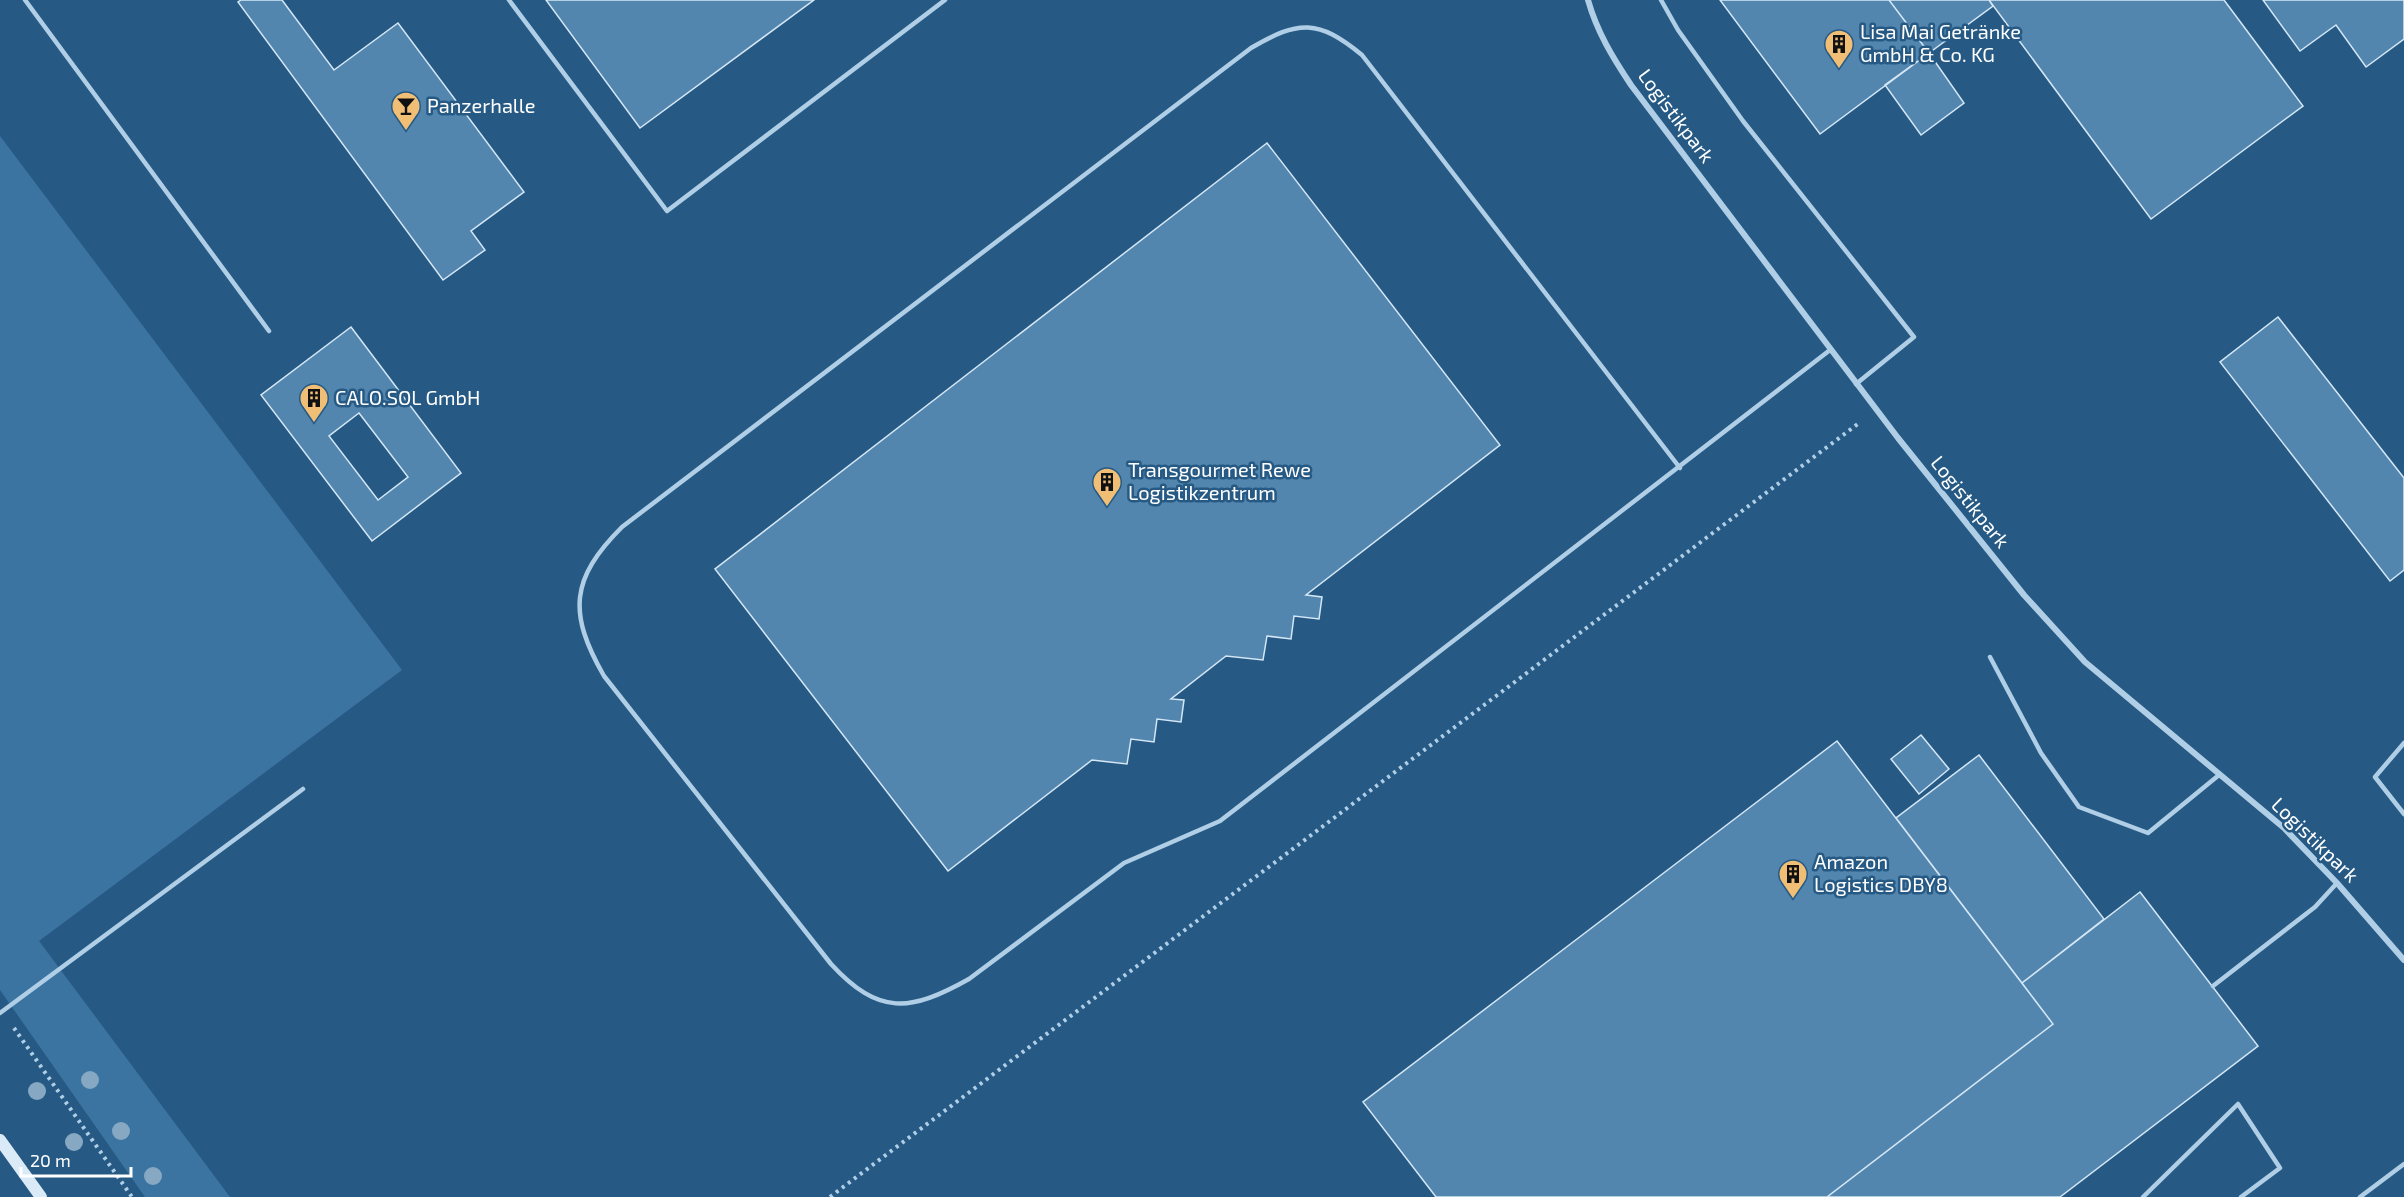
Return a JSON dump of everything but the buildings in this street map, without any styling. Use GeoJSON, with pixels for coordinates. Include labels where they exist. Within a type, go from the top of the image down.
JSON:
{"type":"FeatureCollection","features":[{"type":"Feature","properties":{"kind":"main road"},"geometry":{"type":"LineString","coordinates":[[0,1140],[41,1197]]}},
{"type":"Feature","properties":{"kind":"street","name":"Logistikpark"},"geometry":{"type":"LineString","coordinates":[[1588,0],[1594,21],[1631,85],[1876,410],[2024,595],[2085,662],[2284,828],[2337,883],[2404,960]]}},
{"type":"Feature","properties":{"kind":"lane"},"geometry":{"type":"LineString","coordinates":[[25,0],[268,331]]}},
{"type":"Feature","properties":{"kind":"lane"},"geometry":{"type":"LineString","coordinates":[[509,0],[667,211],[945,0]]}},
{"type":"Feature","properties":{"kind":"lane"},"geometry":{"type":"LineString","coordinates":[[1661,0],[1678,30],[1743,121],[1914,338],[1856,384]]}},
{"type":"Feature","properties":{"kind":"lane"},"geometry":{"type":"LineString","coordinates":[[1680,468],[1362,56],[1328,31],[1305,26],[1279,32],[1251,48],[622,527],[588,567],[580,593],[579,623],[587,647],[604,676],[831,964],[850,985],[871,998],[893,1004],[919,1002],[969,979],[1124,863],[1220,821],[1680,468],[1830,350]]}},
{"type":"Feature","properties":{"kind":"lane"},"geometry":{"type":"LineString","coordinates":[[1990,657],[2040,753],[2079,807],[2148,833],[2219,775]]}},
{"type":"Feature","properties":{"kind":"lane"},"geometry":{"type":"LineString","coordinates":[[2404,743],[2375,777],[2404,814]]}},
{"type":"Feature","properties":{"kind":"lane"},"geometry":{"type":"LineString","coordinates":[[1,1012],[303,789]]}},
{"type":"Feature","properties":{"kind":"lane"},"geometry":{"type":"LineString","coordinates":[[2213,986],[2315,907],[2337,883]]}},
{"type":"Feature","properties":{"kind":"lane"},"geometry":{"type":"LineString","coordinates":[[2144,1197],[2238,1104],[2280,1168],[2241,1197]]}},
{"type":"Feature","properties":{"kind":"lane"},"geometry":{"type":"LineString","coordinates":[[2360,1197],[2404,1164]]}},
{"type":"Feature","properties":{"kind":"path"},"geometry":{"type":"LineString","coordinates":[[830,1197],[1876,410]]}},
{"type":"Feature","properties":{"kind":"path"},"geometry":{"type":"LineString","coordinates":[[1,1012],[132,1197]]}},
{"type":"Feature","properties":{"kind":"shaded area"},"geometry":{"type":"Polygon","coordinates":[[[0,136],[402,670],[39,941],[230,1197],[145,1197],[0,990],[0,136]]]}},
{"type":"Feature","properties":{"kind":"place","name":"Lisa Mai Getränke GmbH & Co. KG"},"geometry":{"type":"Point","coordinates":[1839,70]}},
{"type":"Feature","properties":{"kind":"place","name":"Panzerhalle"},"geometry":{"type":"Point","coordinates":[406,132]}},
{"type":"Feature","properties":{"kind":"place","name":"CALO.SOL GmbH"},"geometry":{"type":"Point","coordinates":[314,424]}},
{"type":"Feature","properties":{"kind":"place","name":"Transgourmet Rewe Logistikzentrum"},"geometry":{"type":"Point","coordinates":[1107,508]}},
{"type":"Feature","properties":{"kind":"place","name":"Amazon Logistics DBY8"},"geometry":{"type":"Point","coordinates":[1793,900]}}]}
